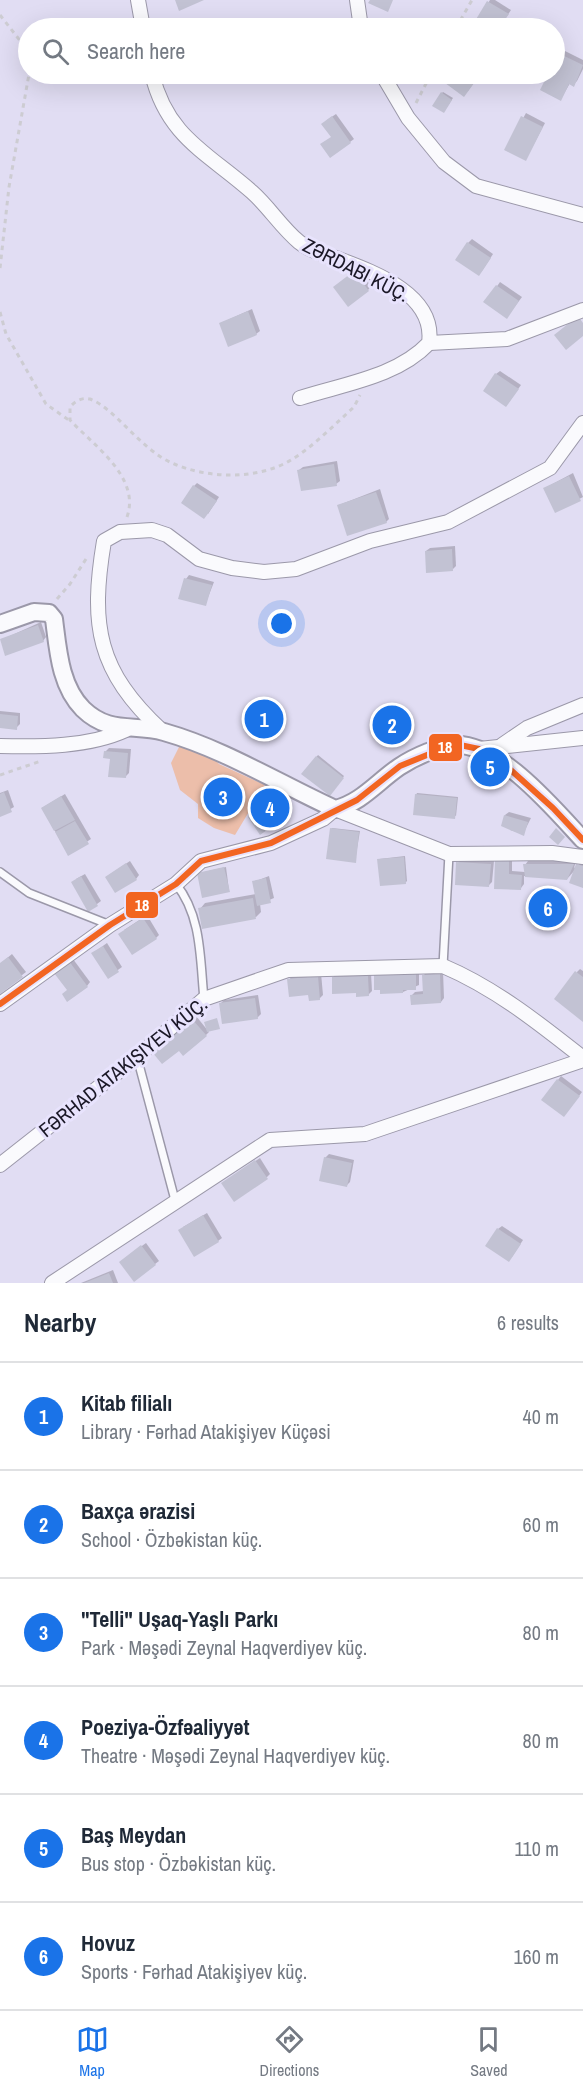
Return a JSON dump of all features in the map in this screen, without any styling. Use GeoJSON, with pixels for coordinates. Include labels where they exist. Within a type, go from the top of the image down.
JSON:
{"type":"FeatureCollection","features":[{"type":"Feature","properties":{"kind":"street"},"geometry":{"type":"LineString","coordinates":[[138,0],[141,18]]}},
{"type":"Feature","properties":{"kind":"street"},"geometry":{"type":"LineString","coordinates":[[357,0],[358,18]]}},
{"type":"Feature","properties":{"kind":"street","name":"ZƏRDABI KÜÇ."},"geometry":{"type":"LineString","coordinates":[[154,84],[158,98],[187,140],[252,192],[299,242],[314,251],[395,285],[416,299],[426,319],[429,343]]}},
{"type":"Feature","properties":{"kind":"street"},"geometry":{"type":"LineString","coordinates":[[388,84],[408,118],[444,162],[476,186],[583,215]]}},
{"type":"Feature","properties":{"kind":"street"},"geometry":{"type":"LineString","coordinates":[[300,398],[368,377],[402,363],[429,343],[507,339],[583,310]]}},
{"type":"Feature","properties":{"kind":"street"},"geometry":{"type":"LineString","coordinates":[[162,731],[141,712],[119,682],[104,650],[97,624],[104,541],[120,532],[134,529],[159,532],[167,534],[199,559],[232,568],[264,572],[296,569],[370,541],[448,522],[550,468],[583,423]]}},
{"type":"Feature","properties":{"kind":"street"},"geometry":{"type":"LineString","coordinates":[[0,624],[34,612],[49,613],[54,619],[65,680],[84,709],[100,721],[126,730],[162,731],[208,746],[335,809],[449,854],[552,853],[583,857]]}},
{"type":"Feature","properties":{"kind":"street"},"geometry":{"type":"LineString","coordinates":[[500,746],[527,728],[583,705]]}},
{"type":"Feature","properties":{"kind":"street"},"geometry":{"type":"LineString","coordinates":[[0,746],[46,746],[110,737],[126,730]]}},
{"type":"Feature","properties":{"kind":"street"},"geometry":{"type":"LineString","coordinates":[[479,749],[583,738]]}},
{"type":"Feature","properties":{"kind":"street"},"geometry":{"type":"LineString","coordinates":[[0,1004],[110,925],[176,884],[201,861],[271,843],[323,819],[335,809],[357,800],[400,766],[423,755],[460,745],[479,749],[503,763],[553,808],[583,840]]}},
{"type":"Feature","properties":{"kind":"street","name":"FƏRHAD ATAKIŞIYEV KÜÇ."},"geometry":{"type":"LineString","coordinates":[[0,1165],[137,1057],[204,999],[288,970],[443,966],[464,975],[536,1021],[583,1059]]}},
{"type":"Feature","properties":{"kind":"street","name":"FƏRHAD ATAKIŞIYEV KÜÇ."},"geometry":{"type":"LineString","coordinates":[[59,1281],[175,1200],[270,1140],[365,1134],[583,1059]]}},
{"type":"Feature","properties":{"kind":"lane"},"geometry":{"type":"LineString","coordinates":[[443,966],[449,854]]}},
{"type":"Feature","properties":{"kind":"lane"},"geometry":{"type":"LineString","coordinates":[[0,872],[29,893],[110,925]]}},
{"type":"Feature","properties":{"kind":"lane"},"geometry":{"type":"LineString","coordinates":[[176,884],[186,897],[196,924],[204,999]]}},
{"type":"Feature","properties":{"kind":"lane"},"geometry":{"type":"LineString","coordinates":[[137,1057],[175,1200]]}},
{"type":"Feature","properties":{"kind":"path"},"geometry":{"type":"LineString","coordinates":[[462,18],[472,0]]}},
{"type":"Feature","properties":{"kind":"path"},"geometry":{"type":"LineString","coordinates":[[0,15],[18,37]]}},
{"type":"Feature","properties":{"kind":"path"},"geometry":{"type":"LineString","coordinates":[[0,268],[9,187],[27,84]]}},
{"type":"Feature","properties":{"kind":"path"},"geometry":{"type":"LineString","coordinates":[[408,118],[426,84]]}},
{"type":"Feature","properties":{"kind":"path"},"geometry":{"type":"LineString","coordinates":[[0,312],[6,334],[46,404],[74,424]]}},
{"type":"Feature","properties":{"kind":"path"},"geometry":{"type":"LineString","coordinates":[[120,532],[130,509],[126,489],[117,469],[106,455],[70,420],[70,406],[76,400],[88,398],[117,419],[150,451],[171,463],[212,474],[258,472],[292,460],[311,445],[354,407],[368,377]]}},
{"type":"Feature","properties":{"kind":"path"},"geometry":{"type":"LineString","coordinates":[[34,612],[61,596],[80,565],[104,541]]}},
{"type":"Feature","properties":{"kind":"shaded area"},"geometry":{"type":"Polygon","coordinates":[[[180,745],[209,753],[219,764],[265,785],[235,835],[214,828],[198,818],[198,804],[180,790],[171,763],[180,745]]]}},
{"type":"Feature","properties":{"kind":"shaded area"},"geometry":{"type":"Polygon","coordinates":[[[534,901],[561,901],[561,914],[534,915],[534,901]]]}},
{"type":"Feature","properties":{"kind":"building"},"geometry":{"type":"Polygon","coordinates":[[[175,0],[204,0],[179,11],[175,0]]]}},
{"type":"Feature","properties":{"kind":"building"},"geometry":{"type":"Polygon","coordinates":[[[370,0],[393,0],[388,12],[368,3],[370,0]]]}},
{"type":"Feature","properties":{"kind":"building"},"geometry":{"type":"Polygon","coordinates":[[[487,1],[509,14],[506,18],[477,18],[487,1]]]}},
{"type":"Feature","properties":{"kind":"building"},"geometry":{"type":"Polygon","coordinates":[[[565,56],[583,65],[574,87],[569,84],[561,101],[540,90],[543,84],[565,84],[565,56]]]}},
{"type":"Feature","properties":{"kind":"building"},"geometry":{"type":"Polygon","coordinates":[[[446,84],[473,84],[464,97],[446,84]]]}},
{"type":"Feature","properties":{"kind":"building"},"geometry":{"type":"Polygon","coordinates":[[[441,92],[452,100],[444,113],[432,106],[441,92]]]}},
{"type":"Feature","properties":{"kind":"building"},"geometry":{"type":"Polygon","coordinates":[[[332,116],[351,143],[330,158],[320,144],[331,137],[321,124],[332,116]]]}},
{"type":"Feature","properties":{"kind":"building"},"geometry":{"type":"Polygon","coordinates":[[[521,116],[543,127],[526,161],[504,150],[521,116]]]}},
{"type":"Feature","properties":{"kind":"building"},"geometry":{"type":"Polygon","coordinates":[[[467,242],[491,258],[479,276],[455,260],[467,242]]]}},
{"type":"Feature","properties":{"kind":"building"},"geometry":{"type":"Polygon","coordinates":[[[354,271],[369,291],[348,307],[333,287],[354,271]]]}},
{"type":"Feature","properties":{"kind":"building"},"geometry":{"type":"Polygon","coordinates":[[[496,285],[519,301],[507,319],[483,302],[496,285]]]}},
{"type":"Feature","properties":{"kind":"building"},"geometry":{"type":"Polygon","coordinates":[[[248,311],[257,335],[228,347],[219,323],[248,311]]]}},
{"type":"Feature","properties":{"kind":"building"},"geometry":{"type":"Polygon","coordinates":[[[578,316],[583,323],[583,336],[566,350],[554,335],[578,316]]]}},
{"type":"Feature","properties":{"kind":"building"},"geometry":{"type":"Polygon","coordinates":[[[495,373],[519,389],[506,407],[483,391],[495,373]]]}},
{"type":"Feature","properties":{"kind":"building"},"geometry":{"type":"Polygon","coordinates":[[[334,464],[337,486],[301,491],[297,470],[334,464]]]}},
{"type":"Feature","properties":{"kind":"building"},"geometry":{"type":"Polygon","coordinates":[[[569,476],[581,501],[555,513],[543,488],[569,476]]]}},
{"type":"Feature","properties":{"kind":"building"},"geometry":{"type":"Polygon","coordinates":[[[193,485],[217,501],[204,519],[181,503],[193,485]]]}},
{"type":"Feature","properties":{"kind":"building"},"geometry":{"type":"Polygon","coordinates":[[[376,492],[387,523],[347,536],[337,505],[376,492]]]}},
{"type":"Feature","properties":{"kind":"building"},"geometry":{"type":"Polygon","coordinates":[[[452,549],[453,571],[426,573],[425,551],[452,549]]]}},
{"type":"Feature","properties":{"kind":"building"},"geometry":{"type":"Polygon","coordinates":[[[184,578],[212,585],[206,606],[178,599],[184,578]]]}},
{"type":"Feature","properties":{"kind":"building"},"geometry":{"type":"Polygon","coordinates":[[[38,625],[44,642],[5,656],[0,639],[38,625]]]}},
{"type":"Feature","properties":{"kind":"building"},"geometry":{"type":"Polygon","coordinates":[[[0,714],[18,716],[17,730],[0,728],[0,714]]]}},
{"type":"Feature","properties":{"kind":"building"},"geometry":{"type":"Polygon","coordinates":[[[104,751],[128,753],[126,778],[108,777],[110,759],[103,758],[104,751]]]}},
{"type":"Feature","properties":{"kind":"building"},"geometry":{"type":"Polygon","coordinates":[[[316,756],[344,778],[330,796],[301,774],[316,756]]]}},
{"type":"Feature","properties":{"kind":"building"},"geometry":{"type":"Polygon","coordinates":[[[4,792],[12,812],[0,817],[0,794],[4,792]]]}},
{"type":"Feature","properties":{"kind":"building"},"geometry":{"type":"Polygon","coordinates":[[[415,794],[457,798],[455,819],[413,815],[415,794]]]}},
{"type":"Feature","properties":{"kind":"building"},"geometry":{"type":"Polygon","coordinates":[[[61,796],[75,820],[54,831],[41,808],[61,796]]]}},
{"type":"Feature","properties":{"kind":"building"},"geometry":{"type":"Polygon","coordinates":[[[273,799],[285,817],[260,835],[248,817],[273,799]]]}},
{"type":"Feature","properties":{"kind":"building"},"geometry":{"type":"Polygon","coordinates":[[[504,815],[528,822],[524,836],[501,826],[504,815]]]}},
{"type":"Feature","properties":{"kind":"building"},"geometry":{"type":"Polygon","coordinates":[[[75,821],[89,844],[68,856],[55,832],[75,821]]]}},
{"type":"Feature","properties":{"kind":"building"},"geometry":{"type":"Polygon","coordinates":[[[330,828],[359,832],[356,863],[326,859],[330,828]]]}},
{"type":"Feature","properties":{"kind":"building"},"geometry":{"type":"Polygon","coordinates":[[[556,828],[565,837],[558,845],[549,837],[556,828]]]}},
{"type":"Feature","properties":{"kind":"building"},"geometry":{"type":"Polygon","coordinates":[[[404,857],[406,884],[380,886],[377,859],[404,857]]]}},
{"type":"Feature","properties":{"kind":"building"},"geometry":{"type":"Polygon","coordinates":[[[495,859],[509,860],[509,874],[522,875],[521,890],[494,889],[495,859]]]}},
{"type":"Feature","properties":{"kind":"building"},"geometry":{"type":"Polygon","coordinates":[[[456,862],[491,864],[489,887],[455,885],[456,862]]]}},
{"type":"Feature","properties":{"kind":"building"},"geometry":{"type":"Polygon","coordinates":[[[126,863],[137,880],[115,893],[105,877],[126,863]]]}},
{"type":"Feature","properties":{"kind":"building"},"geometry":{"type":"Polygon","coordinates":[[[523,864],[574,864],[567,880],[525,877],[523,864]]]}},
{"type":"Feature","properties":{"kind":"building"},"geometry":{"type":"Polygon","coordinates":[[[576,864],[583,866],[583,888],[569,883],[576,864]]]}},
{"type":"Feature","properties":{"kind":"building"},"geometry":{"type":"Polygon","coordinates":[[[224,867],[230,892],[202,898],[197,873],[224,867]]]}},
{"type":"Feature","properties":{"kind":"building"},"geometry":{"type":"Polygon","coordinates":[[[81,876],[98,906],[88,912],[71,882],[81,876]]]}},
{"type":"Feature","properties":{"kind":"building"},"geometry":{"type":"Polygon","coordinates":[[[266,878],[271,903],[257,906],[252,881],[266,878]]]}},
{"type":"Feature","properties":{"kind":"building"},"geometry":{"type":"Polygon","coordinates":[[[253,898],[256,919],[202,929],[198,908],[253,898]]]}},
{"type":"Feature","properties":{"kind":"building"},"geometry":{"type":"Polygon","coordinates":[[[143,918],[157,939],[132,955],[118,934],[143,918]]]}},
{"type":"Feature","properties":{"kind":"building"},"geometry":{"type":"Polygon","coordinates":[[[103,946],[119,972],[108,979],[91,953],[103,946]]]}},
{"type":"Feature","properties":{"kind":"building"},"geometry":{"type":"Polygon","coordinates":[[[8,957],[23,977],[0,994],[0,963],[8,957]]]}},
{"type":"Feature","properties":{"kind":"building"},"geometry":{"type":"Polygon","coordinates":[[[69,961],[88,987],[67,1002],[62,994],[67,990],[54,973],[69,961]]]}},
{"type":"Feature","properties":{"kind":"building"},"geometry":{"type":"Polygon","coordinates":[[[575,971],[583,977],[583,1022],[554,999],[575,971]]]}},
{"type":"Feature","properties":{"kind":"building"},"geometry":{"type":"Polygon","coordinates":[[[416,972],[416,990],[380,994],[380,990],[374,990],[374,973],[416,972]]]}},
{"type":"Feature","properties":{"kind":"building"},"geometry":{"type":"Polygon","coordinates":[[[440,974],[441,1003],[411,1005],[410,995],[423,994],[422,975],[440,974]]]}},
{"type":"Feature","properties":{"kind":"building"},"geometry":{"type":"Polygon","coordinates":[[[318,976],[320,1000],[309,1001],[308,995],[289,997],[287,979],[318,976]]]}},
{"type":"Feature","properties":{"kind":"building"},"geometry":{"type":"Polygon","coordinates":[[[368,976],[369,996],[356,997],[356,993],[332,994],[332,977],[368,976]]]}},
{"type":"Feature","properties":{"kind":"building"},"geometry":{"type":"Polygon","coordinates":[[[255,998],[258,1019],[222,1024],[219,1003],[255,998]]]}},
{"type":"Feature","properties":{"kind":"building"},"geometry":{"type":"Polygon","coordinates":[[[217,1018],[220,1029],[207,1032],[204,1022],[217,1018]]]}},
{"type":"Feature","properties":{"kind":"building"},"geometry":{"type":"Polygon","coordinates":[[[192,1019],[207,1036],[183,1056],[179,1051],[162,1064],[152,1052],[192,1019]]]}},
{"type":"Feature","properties":{"kind":"building"},"geometry":{"type":"Polygon","coordinates":[[[557,1079],[580,1096],[564,1117],[541,1100],[557,1079]]]}},
{"type":"Feature","properties":{"kind":"building"},"geometry":{"type":"Polygon","coordinates":[[[324,1157],[352,1163],[347,1187],[319,1181],[324,1157]]]}},
{"type":"Feature","properties":{"kind":"building"},"geometry":{"type":"Polygon","coordinates":[[[255,1160],[268,1179],[234,1202],[221,1183],[255,1160]]]}},
{"type":"Feature","properties":{"kind":"building"},"geometry":{"type":"Polygon","coordinates":[[[203,1215],[219,1242],[194,1257],[178,1230],[203,1215]]]}},
{"type":"Feature","properties":{"kind":"building"},"geometry":{"type":"Polygon","coordinates":[[[497,1228],[521,1244],[509,1262],[485,1246],[497,1228]]]}},
{"type":"Feature","properties":{"kind":"building"},"geometry":{"type":"Polygon","coordinates":[[[141,1245],[156,1265],[134,1282],[119,1262],[141,1245]]]}},
{"type":"Feature","properties":{"kind":"building"},"geometry":{"type":"Polygon","coordinates":[[[109,1273],[113,1283],[84,1283],[109,1273]]]}},
{"type":"Feature","properties":{"kind":"transit line","name":"18"},"geometry":{"type":"LineString","coordinates":[[0,1004],[110,925],[176,884],[201,861],[271,843],[357,800],[400,766],[449,746],[460,745],[479,749],[503,763],[553,808],[583,840]]}},
{"type":"Feature","properties":{"kind":"place","name":"Kitab filialı"},"geometry":{"type":"Point","coordinates":[264,719]}},
{"type":"Feature","properties":{"kind":"place","name":"Baxça ərazisi"},"geometry":{"type":"Point","coordinates":[392,725]}},
{"type":"Feature","properties":{"kind":"place","name":"Baş Meydan"},"geometry":{"type":"Point","coordinates":[490,767]}},
{"type":"Feature","properties":{"kind":"place","name":"\"Telli\" Uşaq-Yaşlı Parkı"},"geometry":{"type":"Point","coordinates":[223,797]}},
{"type":"Feature","properties":{"kind":"place","name":"Poeziya-Özfəaliyyət"},"geometry":{"type":"Point","coordinates":[270,808]}},
{"type":"Feature","properties":{"kind":"place","name":"Hovuz"},"geometry":{"type":"Point","coordinates":[548,908]}}]}
